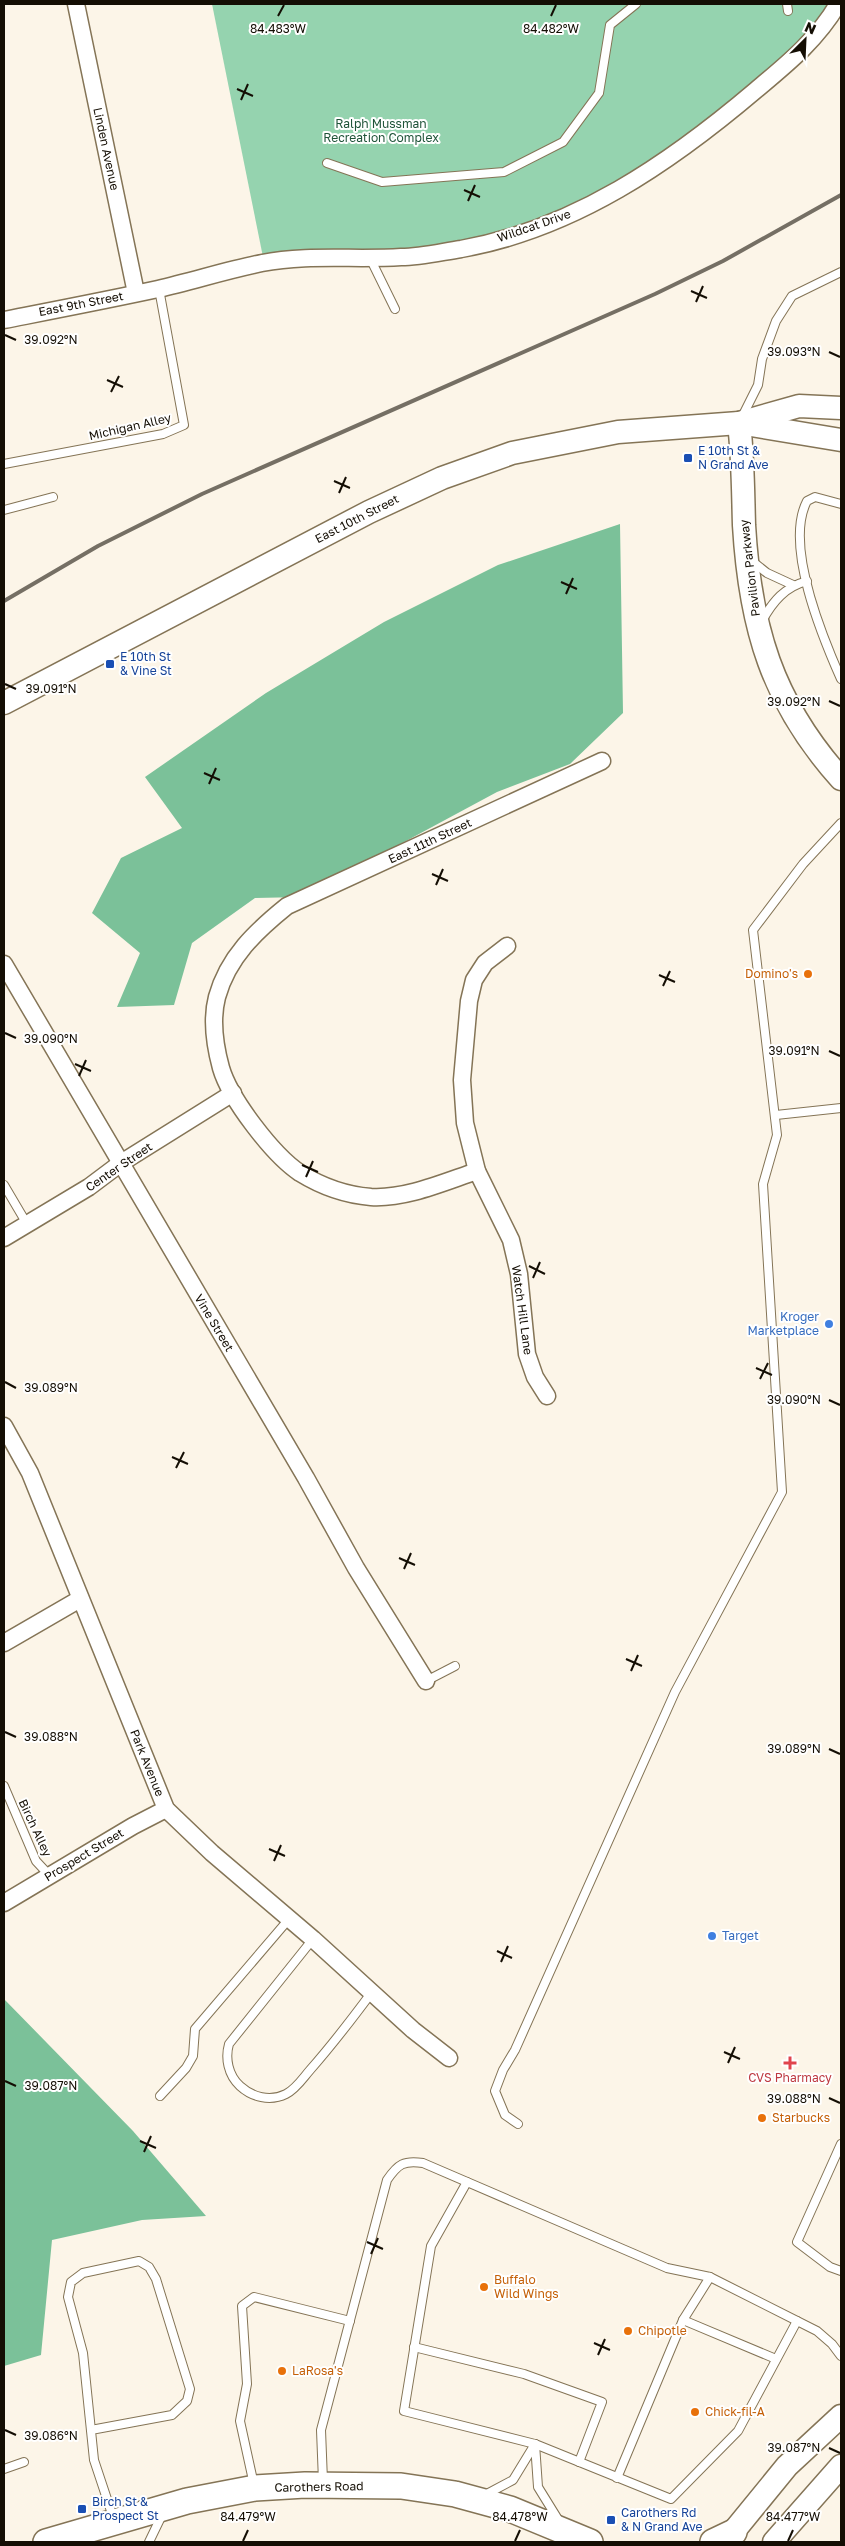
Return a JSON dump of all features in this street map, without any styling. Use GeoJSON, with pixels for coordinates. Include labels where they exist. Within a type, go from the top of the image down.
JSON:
{"type":"FeatureCollection","features":[{"type":"Feature","properties":{"kind":"main road","name":"East 10th Street"},"geometry":{"type":"LineString","coordinates":[[739,423],[799,406],[841,408]]}},
{"type":"Feature","properties":{"kind":"main road","name":"East 10th Street"},"geometry":{"type":"LineString","coordinates":[[4,703],[360,516],[442,478],[512,453],[587,436],[673,426],[739,423],[841,440]]}},
{"type":"Feature","properties":{"kind":"main road","name":"Pavilion Parkway"},"geometry":{"type":"LineString","coordinates":[[739,423],[743,456],[748,557],[752,599],[758,628],[778,688],[803,729],[841,780]]}},
{"type":"Feature","properties":{"kind":"main road"},"geometry":{"type":"LineString","coordinates":[[724,2539],[788,2466],[841,2416]]}},
{"type":"Feature","properties":{"kind":"main road"},"geometry":{"type":"LineString","coordinates":[[774,2542],[841,2466]]}},
{"type":"Feature","properties":{"kind":"main road","name":"Carothers Road"},"geometry":{"type":"LineString","coordinates":[[46,2542],[84,2534],[115,2522],[187,2500],[255,2488],[324,2486],[401,2486],[455,2494],[510,2508],[590,2542]]}},
{"type":"Feature","properties":{"kind":"street","name":"Linden Avenue"},"geometry":{"type":"LineString","coordinates":[[76,4],[136,293]]}},
{"type":"Feature","properties":{"kind":"street","name":"Wildcat Drive"},"geometry":{"type":"LineString","coordinates":[[159,289],[264,262],[403,257],[464,248],[510,236],[593,205],[638,179],[694,140],[779,72],[804,50],[838,4]]}},
{"type":"Feature","properties":{"kind":"street","name":"East 9th Street"},"geometry":{"type":"LineString","coordinates":[[4,320],[159,289]]}},
{"type":"Feature","properties":{"kind":"street","name":"East 11th Street"},"geometry":{"type":"LineString","coordinates":[[477,1171],[406,1194],[372,1197],[332,1190],[299,1172],[264,1138],[233,1093],[221,1069],[214,1020],[218,997],[226,976],[239,952],[262,926],[287,906],[602,761]]}},
{"type":"Feature","properties":{"kind":"street","name":"Watch Hill Lane"},"geometry":{"type":"LineString","coordinates":[[507,946],[485,963],[474,980],[469,1001],[462,1080],[465,1123],[477,1171],[511,1240],[519,1274],[527,1354],[535,1377],[547,1396]]}},
{"type":"Feature","properties":{"kind":"street","name":"Vine Street"},"geometry":{"type":"LineString","coordinates":[[4,964],[306,1478],[356,1568],[426,1681]]}},
{"type":"Feature","properties":{"kind":"street","name":"Center Street"},"geometry":{"type":"LineString","coordinates":[[4,1238],[89,1187],[121,1163],[233,1093]]}},
{"type":"Feature","properties":{"kind":"street","name":"Park Avenue"},"geometry":{"type":"LineString","coordinates":[[4,1426],[30,1473],[166,1809],[212,1853],[313,1939],[413,2030],[449,2058]]}},
{"type":"Feature","properties":{"kind":"street"},"geometry":{"type":"LineString","coordinates":[[4,1643],[80,1599]]}},
{"type":"Feature","properties":{"kind":"street","name":"Prospect Street"},"geometry":{"type":"LineString","coordinates":[[4,1903],[133,1826],[166,1809]]}},
{"type":"Feature","properties":{"kind":"lane"},"geometry":{"type":"LineString","coordinates":[[327,164],[382,182],[504,172],[563,142],[600,93],[610,25],[636,4]]}},
{"type":"Feature","properties":{"kind":"lane"},"geometry":{"type":"LineString","coordinates":[[370,258],[395,309]]}},
{"type":"Feature","properties":{"kind":"lane"},"geometry":{"type":"LineString","coordinates":[[739,423],[758,385],[762,359],[776,321],[792,296],[841,272]]}},
{"type":"Feature","properties":{"kind":"lane","name":"Michigan Alley"},"geometry":{"type":"LineString","coordinates":[[4,464],[163,434],[184,425],[159,289]]}},
{"type":"Feature","properties":{"kind":"lane"},"geometry":{"type":"LineString","coordinates":[[4,510],[53,497]]}},
{"type":"Feature","properties":{"kind":"lane"},"geometry":{"type":"LineString","coordinates":[[841,504],[815,497],[807,501],[800,520],[802,565],[821,632],[841,679]]}},
{"type":"Feature","properties":{"kind":"lane"},"geometry":{"type":"LineString","coordinates":[[748,557],[767,573],[793,585]]}},
{"type":"Feature","properties":{"kind":"lane"},"geometry":{"type":"LineString","coordinates":[[758,628],[774,602],[793,585],[807,581]]}},
{"type":"Feature","properties":{"kind":"lane"},"geometry":{"type":"LineString","coordinates":[[518,2124],[504,2115],[494,2091],[503,2070],[515,2050],[675,1692],[782,1492],[763,1184],[777,1135],[754,930],[803,864],[841,824]]}},
{"type":"Feature","properties":{"kind":"lane"},"geometry":{"type":"LineString","coordinates":[[776,1115],[840,1110]]}},
{"type":"Feature","properties":{"kind":"lane"},"geometry":{"type":"LineString","coordinates":[[4,1185],[27,1224]]}},
{"type":"Feature","properties":{"kind":"lane"},"geometry":{"type":"LineString","coordinates":[[426,1681],[455,1666]]}},
{"type":"Feature","properties":{"kind":"lane","name":"Birch Alley"},"geometry":{"type":"LineString","coordinates":[[4,1786],[36,1861],[50,1876]]}},
{"type":"Feature","properties":{"kind":"lane"},"geometry":{"type":"LineString","coordinates":[[160,2096],[186,2068],[193,2056],[194,2029],[289,1919]]}},
{"type":"Feature","properties":{"kind":"lane"},"geometry":{"type":"LineString","coordinates":[[313,1939],[229,2044],[226,2055],[236,2083],[259,2097],[276,2097],[286,2094],[295,2087],[331,2048],[372,1992]]}},
{"type":"Feature","properties":{"kind":"lane"},"geometry":{"type":"LineString","coordinates":[[841,2144],[797,2242],[830,2267],[841,2271]]}},
{"type":"Feature","properties":{"kind":"lane"},"geometry":{"type":"LineString","coordinates":[[324,2486],[321,2430],[384,2189],[394,2170],[408,2160],[423,2163],[667,2268],[710,2277],[817,2331],[832,2344],[841,2356]]}},
{"type":"Feature","properties":{"kind":"lane"},"geometry":{"type":"LineString","coordinates":[[467,2182],[431,2246],[404,2411],[534,2444],[671,2499],[738,2430],[797,2321]]}},
{"type":"Feature","properties":{"kind":"lane"},"geometry":{"type":"LineString","coordinates":[[91,2430],[172,2415],[187,2401],[190,2389],[156,2279],[149,2266],[139,2261],[83,2273],[72,2282],[68,2297],[83,2353],[94,2460],[115,2522]]}},
{"type":"Feature","properties":{"kind":"lane"},"geometry":{"type":"LineString","coordinates":[[617,2478],[683,2320],[710,2277]]}},
{"type":"Feature","properties":{"kind":"lane"},"geometry":{"type":"LineString","coordinates":[[255,2488],[240,2421],[247,2384],[242,2306],[254,2298],[350,2321]]}},
{"type":"Feature","properties":{"kind":"lane"},"geometry":{"type":"LineString","coordinates":[[683,2320],[776,2359]]}},
{"type":"Feature","properties":{"kind":"lane"},"geometry":{"type":"LineString","coordinates":[[414,2347],[524,2374],[602,2402],[579,2462]]}},
{"type":"Feature","properties":{"kind":"lane"},"geometry":{"type":"LineString","coordinates":[[476,2499],[513,2480],[534,2444]]}},
{"type":"Feature","properties":{"kind":"lane"},"geometry":{"type":"LineString","coordinates":[[534,2444],[538,2487],[564,2530]]}},
{"type":"Feature","properties":{"kind":"lane"},"geometry":{"type":"LineString","coordinates":[[4,2469],[24,2462]]}},
{"type":"Feature","properties":{"kind":"lane"},"geometry":{"type":"LineString","coordinates":[[149,2542],[152,2531],[166,2507]]}},
{"type":"Feature","properties":{"kind":"green space","name":"Ralph Mussman Recreation Complex"},"geometry":{"type":"Polygon","coordinates":[[[212,4],[838,4],[804,50],[593,205],[464,248],[264,262],[212,4]]]}},
{"type":"Feature","properties":{"kind":"green space"},"geometry":{"type":"Polygon","coordinates":[[[620,524],[623,713],[570,764],[497,792],[302,897],[255,898],[192,943],[174,1005],[117,1007],[140,953],[92,913],[121,858],[182,828],[145,777],[266,693],[384,622],[498,565],[620,524]]]}},
{"type":"Feature","properties":{"kind":"green space"},"geometry":{"type":"Polygon","coordinates":[[[4,1999],[133,2131],[206,2216],[142,2220],[52,2240],[41,2355],[4,2366],[4,1999]]]}},
{"type":"Feature","properties":{"kind":"railway"},"geometry":{"type":"LineString","coordinates":[[4,601],[98,546],[202,494],[655,294],[723,261],[841,195]]}},
{"type":"Feature","properties":{"kind":"place","name":"E 10th St & N Grand Ave"},"geometry":{"type":"Point","coordinates":[688,458]}},
{"type":"Feature","properties":{"kind":"place","name":"E 10th St & Vine St"},"geometry":{"type":"Point","coordinates":[110,664]}},
{"type":"Feature","properties":{"kind":"place","name":"Domino's"},"geometry":{"type":"Point","coordinates":[808,974]}},
{"type":"Feature","properties":{"kind":"place","name":"Kroger Marketplace"},"geometry":{"type":"Point","coordinates":[829,1324]}},
{"type":"Feature","properties":{"kind":"place","name":"Target"},"geometry":{"type":"Point","coordinates":[712,1936]}},
{"type":"Feature","properties":{"kind":"place","name":"CVS Pharmacy"},"geometry":{"type":"Point","coordinates":[790,2063]}},
{"type":"Feature","properties":{"kind":"place","name":"Starbucks"},"geometry":{"type":"Point","coordinates":[762,2118]}},
{"type":"Feature","properties":{"kind":"place","name":"Buffalo Wild Wings"},"geometry":{"type":"Point","coordinates":[484,2287]}},
{"type":"Feature","properties":{"kind":"place","name":"Chipotle"},"geometry":{"type":"Point","coordinates":[628,2331]}},
{"type":"Feature","properties":{"kind":"place","name":"LaRosa's"},"geometry":{"type":"Point","coordinates":[282,2371]}},
{"type":"Feature","properties":{"kind":"place","name":"Chick-fil-A"},"geometry":{"type":"Point","coordinates":[695,2412]}},
{"type":"Feature","properties":{"kind":"place","name":"Birch St & Prospect St"},"geometry":{"type":"Point","coordinates":[82,2509]}},
{"type":"Feature","properties":{"kind":"place","name":"Carothers Rd & N Grand Ave"},"geometry":{"type":"Point","coordinates":[611,2520]}}]}
